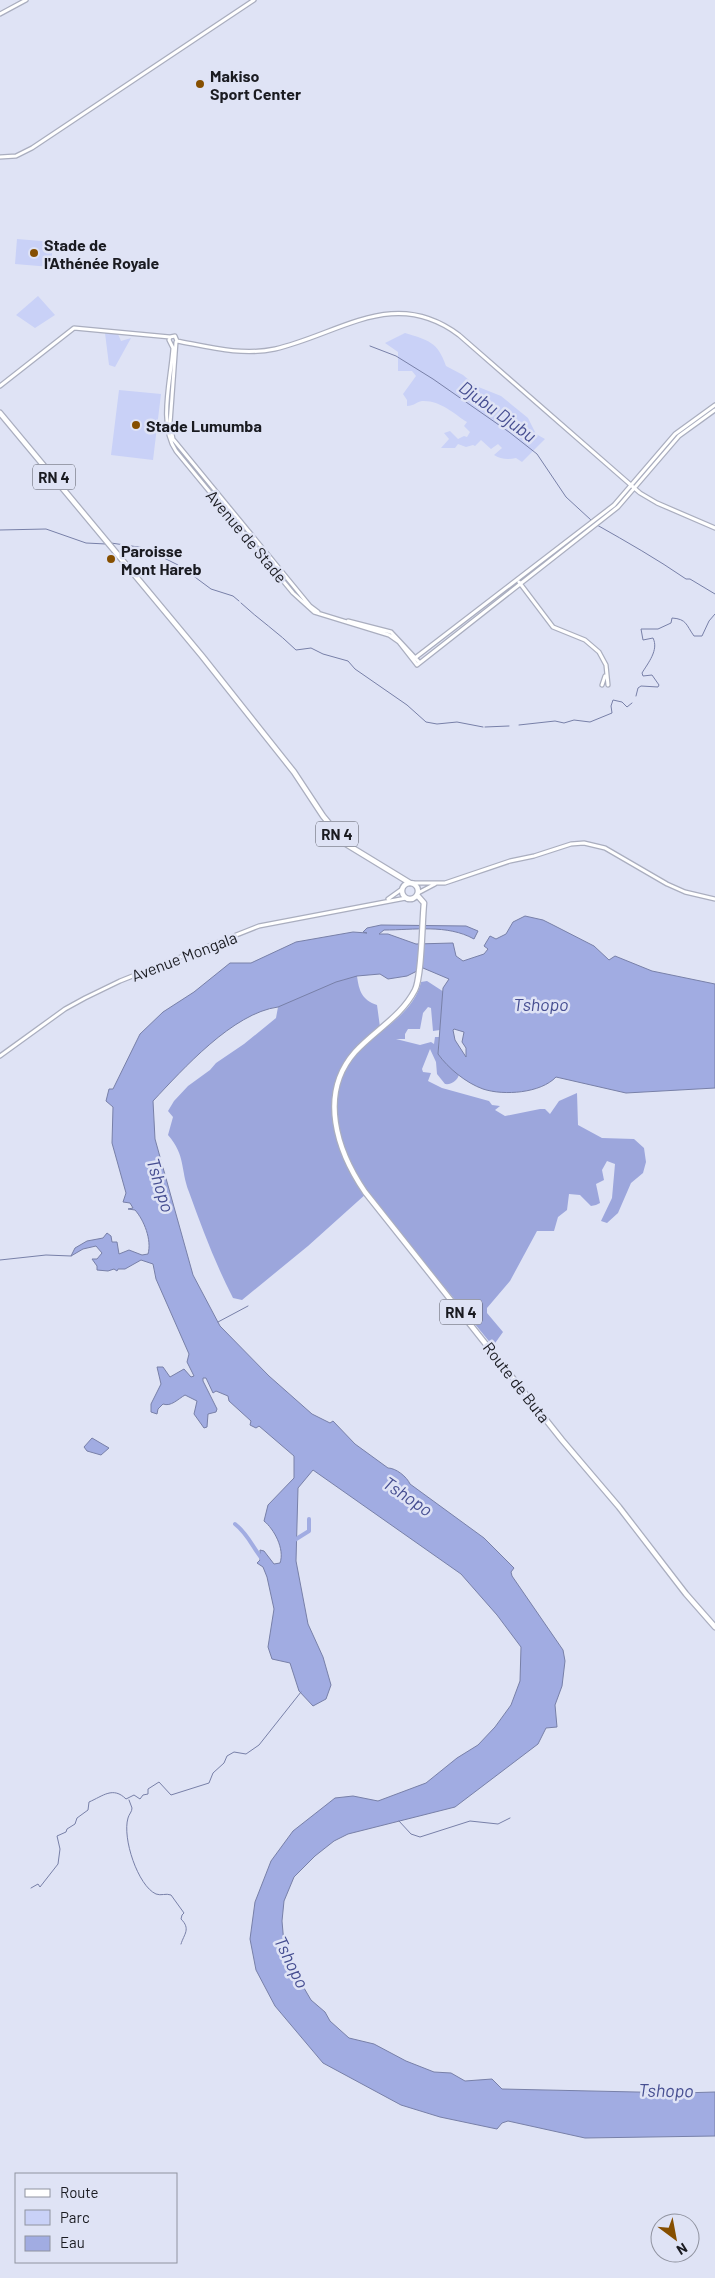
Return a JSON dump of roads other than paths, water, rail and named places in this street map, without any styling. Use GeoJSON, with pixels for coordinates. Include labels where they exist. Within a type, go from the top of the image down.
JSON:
{"type":"FeatureCollection","features":[{"type":"Feature","properties":{"kind":"highway","name":"RN 4"},"geometry":{"type":"LineString","coordinates":[[0,413],[202,656],[294,772],[322,816],[346,844],[417,887],[417,894]]}},
{"type":"Feature","properties":{"kind":"highway"},"geometry":{"type":"LineString","coordinates":[[398,877],[402,894],[406,898],[412,899],[417,894]]}},
{"type":"Feature","properties":{"kind":"highway"},"geometry":{"type":"LineString","coordinates":[[402,888],[410,883]]}},
{"type":"Feature","properties":{"kind":"highway","name":"Route de Buta"},"geometry":{"type":"LineString","coordinates":[[417,894],[424,903],[418,978],[415,990],[395,1017],[354,1052],[338,1083],[334,1101],[334,1118],[338,1139],[350,1169],[365,1192],[562,1440],[619,1507],[686,1594],[715,1627]]}},
{"type":"Feature","properties":{"kind":"street"},"geometry":{"type":"LineString","coordinates":[[0,14],[26,0]]}},
{"type":"Feature","properties":{"kind":"street"},"geometry":{"type":"LineString","coordinates":[[0,157],[16,156],[32,148],[254,0]]}},
{"type":"Feature","properties":{"kind":"street"},"geometry":{"type":"LineString","coordinates":[[0,386],[74,328],[163,338],[230,350],[251,351],[275,349],[376,315],[402,313],[430,318],[459,335],[539,403],[632,487],[657,503],[715,528]]}},
{"type":"Feature","properties":{"kind":"street"},"geometry":{"type":"LineString","coordinates":[[170,340],[175,336],[174,368]]}},
{"type":"Feature","properties":{"kind":"street","name":"Avenue de Stade"},"geometry":{"type":"LineString","coordinates":[[170,340],[174,368],[166,424],[170,443],[293,593],[314,612],[389,636],[399,642],[418,663],[518,582]]}},
{"type":"Feature","properties":{"kind":"street"},"geometry":{"type":"LineString","coordinates":[[414,659],[618,507],[675,434],[715,405]]}},
{"type":"Feature","properties":{"kind":"street"},"geometry":{"type":"LineString","coordinates":[[632,487],[678,436],[715,410]]}},
{"type":"Feature","properties":{"kind":"street"},"geometry":{"type":"LineString","coordinates":[[518,582],[553,626],[584,640],[600,652],[606,665],[608,685]]}},
{"type":"Feature","properties":{"kind":"street"},"geometry":{"type":"LineString","coordinates":[[602,685],[606,673]]}},
{"type":"Feature","properties":{"kind":"street"},"geometry":{"type":"LineString","coordinates":[[410,883],[435,884],[450,882],[510,861],[581,843],[605,848],[642,871],[685,892],[715,899]]}},
{"type":"Feature","properties":{"kind":"street"},"geometry":{"type":"LineString","coordinates":[[417,894],[435,884]]}},
{"type":"Feature","properties":{"kind":"street"},"geometry":{"type":"LineString","coordinates":[[386,900],[402,888]]}},
{"type":"Feature","properties":{"kind":"street","name":"Avenue Mongala"},"geometry":{"type":"LineString","coordinates":[[0,1056],[75,1003],[127,978],[258,926],[386,900],[406,898]]}},
{"type":"Feature","properties":{"kind":"water","name":"Tshopo"},"geometry":{"type":"Polygon","coordinates":[[[525,916],[543,920],[594,946],[609,960],[615,956],[652,971],[715,984],[715,1088],[626,1093],[556,1077],[541,1087],[522,1092],[501,1092],[483,1089],[470,1083],[458,1074],[438,1054],[443,988],[449,979],[423,968],[407,976],[388,979],[380,974],[357,976],[336,982],[278,1007],[261,1011],[227,1031],[210,1044],[153,1101],[155,1139],[193,1275],[220,1326],[269,1376],[312,1414],[330,1423],[333,1421],[355,1444],[388,1468],[401,1473],[410,1484],[484,1538],[514,1568],[511,1572],[512,1576],[563,1650],[565,1661],[562,1686],[555,1705],[557,1727],[546,1728],[538,1744],[455,1807],[348,1834],[334,1841],[315,1856],[294,1877],[284,1901],[282,1921],[284,1944],[290,1964],[311,2000],[349,2038],[374,2044],[406,2061],[434,2072],[451,2073],[465,2081],[492,2079],[502,2089],[715,2092],[715,2136],[585,2138],[508,2121],[502,2123],[497,2129],[440,2117],[401,2105],[323,2063],[275,2006],[256,1970],[250,1939],[255,1902],[271,1861],[293,1831],[335,1798],[353,1796],[378,1801],[426,1783],[457,1758],[478,1745],[495,1727],[511,1705],[520,1681],[521,1647],[497,1615],[461,1574],[313,1470],[298,1488],[296,1561],[308,1624],[323,1657],[331,1685],[326,1699],[313,1706],[299,1691],[290,1663],[272,1659],[268,1647],[274,1609],[267,1577],[263,1567],[257,1563],[260,1560],[260,1550],[264,1551],[274,1564],[280,1563],[281,1552],[278,1540],[264,1521],[268,1505],[294,1478],[294,1456],[259,1426],[256,1428],[250,1425],[251,1421],[229,1401],[228,1396],[216,1391],[213,1393],[206,1378],[203,1378],[203,1381],[217,1409],[216,1412],[208,1414],[207,1427],[204,1428],[194,1414],[197,1401],[185,1395],[172,1404],[163,1404],[158,1409],[157,1414],[151,1412],[151,1404],[161,1384],[157,1367],[163,1367],[170,1377],[184,1369],[191,1377],[194,1376],[187,1362],[189,1354],[156,1279],[153,1264],[141,1260],[125,1269],[118,1269],[117,1271],[114,1269],[108,1271],[97,1270],[97,1266],[92,1259],[97,1259],[102,1253],[96,1246],[83,1249],[71,1256],[75,1248],[87,1241],[103,1238],[107,1233],[111,1236],[112,1242],[117,1242],[119,1254],[129,1250],[142,1255],[148,1254],[149,1243],[144,1225],[135,1210],[128,1209],[133,1208],[130,1203],[123,1202],[126,1193],[112,1143],[113,1107],[106,1101],[109,1089],[113,1089],[140,1034],[163,1012],[194,992],[230,963],[251,963],[296,942],[353,932],[367,933],[363,932],[367,928],[381,925],[466,926],[478,931],[474,939],[453,931],[430,929],[384,930],[379,934],[388,934],[416,944],[453,943],[456,956],[463,961],[484,954],[488,949],[484,946],[490,936],[496,939],[506,934],[513,922],[525,916]],[[453,1030],[455,1040],[466,1057],[466,1048],[462,1042],[464,1032],[453,1030]]]}},
{"type":"Feature","properties":{"kind":"water"},"geometry":{"type":"Polygon","coordinates":[[[92,1438],[109,1448],[101,1455],[87,1451],[84,1447],[92,1438]]]}},
{"type":"Feature","properties":{"kind":"waterway","name":"Djubu Djubu"},"geometry":{"type":"LineString","coordinates":[[370,346],[396,356],[433,379],[537,454],[566,497],[591,520]]}},
{"type":"Feature","properties":{"kind":"waterway","name":"Djubu Djubu"},"geometry":{"type":"LineString","coordinates":[[597,525],[686,579],[690,579],[715,594]]}},
{"type":"Feature","properties":{"kind":"waterway"},"geometry":{"type":"LineString","coordinates":[[0,530],[46,529],[86,543],[106,544]]}},
{"type":"Feature","properties":{"kind":"waterway"},"geometry":{"type":"LineString","coordinates":[[111,543],[145,548]]}},
{"type":"Feature","properties":{"kind":"waterway"},"geometry":{"type":"LineString","coordinates":[[148,550],[178,565]]}},
{"type":"Feature","properties":{"kind":"waterway"},"geometry":{"type":"LineString","coordinates":[[180,566],[211,589],[233,596],[239,601]]}},
{"type":"Feature","properties":{"kind":"waterway"},"geometry":{"type":"LineString","coordinates":[[241,603],[296,650],[311,648],[323,654],[348,661],[355,669],[407,705],[426,722],[437,724],[457,722],[483,727]]}},
{"type":"Feature","properties":{"kind":"waterway"},"geometry":{"type":"LineString","coordinates":[[636,696],[638,688],[641,686],[658,687],[659,685],[652,675],[643,676],[642,673],[655,647],[653,638],[643,640],[641,629],[658,629],[671,623],[672,618],[683,621],[694,636],[702,636],[709,621],[715,614]]}},
{"type":"Feature","properties":{"kind":"waterway"},"geometry":{"type":"LineString","coordinates":[[519,725],[555,721],[564,723],[574,720],[590,722],[612,713],[611,706],[613,700],[622,702],[627,707],[632,703]]}},
{"type":"Feature","properties":{"kind":"waterway"},"geometry":{"type":"LineString","coordinates":[[485,727],[509,726]]}},
{"type":"Feature","properties":{"kind":"waterway"},"geometry":{"type":"LineString","coordinates":[[0,1260],[46,1255],[71,1256]]}},
{"type":"Feature","properties":{"kind":"waterway"},"geometry":{"type":"LineString","coordinates":[[218,1322],[248,1306]]}},
{"type":"Feature","properties":{"kind":"waterway"},"geometry":{"type":"LineString","coordinates":[[293,1541],[309,1531],[309,1519]]}},
{"type":"Feature","properties":{"kind":"waterway"},"geometry":{"type":"LineString","coordinates":[[235,1524],[263,1560]]}},
{"type":"Feature","properties":{"kind":"waterway"},"geometry":{"type":"LineString","coordinates":[[31,1888],[38,1884],[40,1887],[58,1864],[60,1849],[57,1836],[66,1832],[67,1829],[75,1824],[77,1818],[88,1810],[89,1802],[108,1793],[117,1793],[126,1799],[134,1795],[140,1799],[143,1795],[148,1794],[148,1789],[159,1782],[171,1795],[209,1783],[213,1773],[224,1763],[227,1756],[234,1752],[246,1754],[259,1745],[301,1692]]}},
{"type":"Feature","properties":{"kind":"waterway"},"geometry":{"type":"LineString","coordinates":[[129,1800],[132,1808],[127,1827],[129,1849],[138,1872],[149,1889],[158,1895],[171,1895],[184,1913],[181,1919],[186,1929],[181,1944]]}},
{"type":"Feature","properties":{"kind":"waterway"},"geometry":{"type":"LineString","coordinates":[[399,1821],[411,1834],[420,1837],[470,1821],[498,1824],[510,1818]]}},
{"type":"Feature","properties":{"kind":"place","name":"Makiso Sport Center"},"geometry":{"type":"Point","coordinates":[200,84]}},
{"type":"Feature","properties":{"kind":"place","name":"Stade de l'Athénée Royale"},"geometry":{"type":"Point","coordinates":[34,253]}},
{"type":"Feature","properties":{"kind":"place","name":"Stade Lumumba"},"geometry":{"type":"Point","coordinates":[136,425]}},
{"type":"Feature","properties":{"kind":"place","name":"Paroisse Mont Hareb"},"geometry":{"type":"Point","coordinates":[111,559]}}]}
